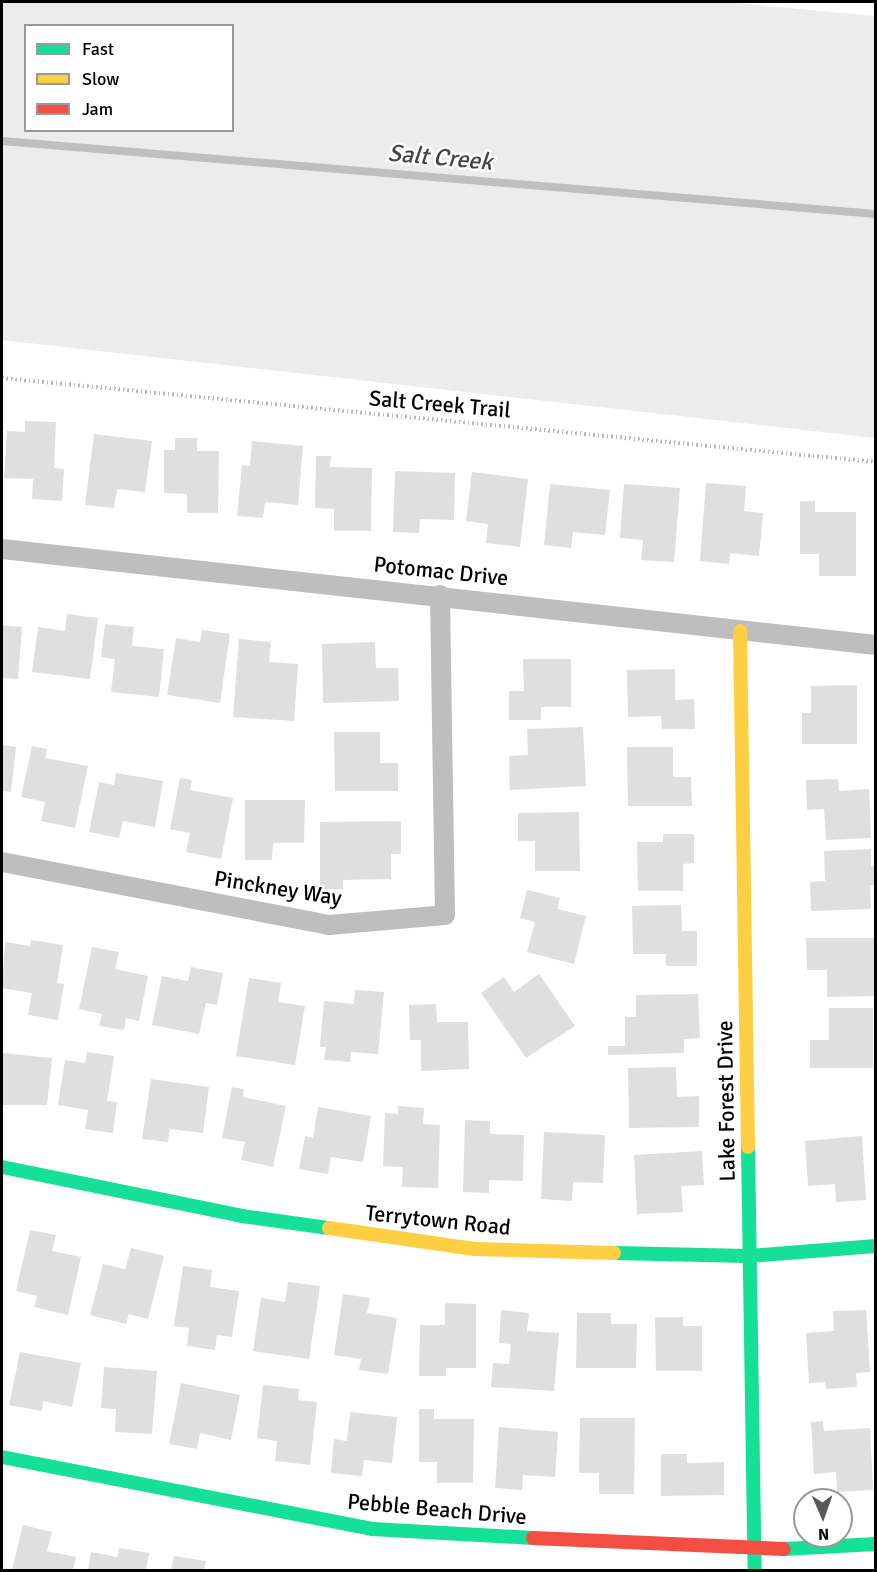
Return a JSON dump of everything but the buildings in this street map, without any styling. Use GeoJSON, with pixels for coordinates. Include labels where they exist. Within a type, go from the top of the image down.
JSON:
{"type":"FeatureCollection","features":[{"type":"Feature","properties":{"kind":"street","name":"Potomac Drive"},"geometry":{"type":"LineString","coordinates":[[2,549],[440,595],[876,645]]}},
{"type":"Feature","properties":{"kind":"street","name":"Pinckney Way"},"geometry":{"type":"LineString","coordinates":[[2,862],[329,926],[445,915],[440,595]]}},
{"type":"Feature","properties":{"kind":"street","name":"Lake Forest Drive"},"geometry":{"type":"LineString","coordinates":[[740,631],[755,1570]]}},
{"type":"Feature","properties":{"kind":"street","name":"Terrytown Road"},"geometry":{"type":"LineString","coordinates":[[2,1167],[242,1216],[474,1249],[750,1257],[876,1246]]}},
{"type":"Feature","properties":{"kind":"street","name":"Pebble Beach Drive"},"geometry":{"type":"LineString","coordinates":[[2,1457],[372,1529],[755,1550],[876,1544]]}},
{"type":"Feature","properties":{"kind":"path","name":"Salt Creek Trail"},"geometry":{"type":"LineString","coordinates":[[2,378],[876,462]]}},
{"type":"Feature","properties":{"kind":"shaded area"},"geometry":{"type":"Polygon","coordinates":[[[2,2],[726,2],[875,16],[875,438],[2,340],[2,2]]]}},
{"type":"Feature","properties":{"kind":"waterway","name":"Salt Creek"},"geometry":{"type":"LineString","coordinates":[[2,141],[876,214]]}},
{"type":"Feature","properties":{"kind":"traffic: fast"},"geometry":{"type":"LineString","coordinates":[[748,1147],[755,1570]]}},
{"type":"Feature","properties":{"kind":"traffic: fast"},"geometry":{"type":"LineString","coordinates":[[2,1167],[242,1216],[329,1228]]}},
{"type":"Feature","properties":{"kind":"traffic: fast"},"geometry":{"type":"LineString","coordinates":[[614,1253],[749,1256],[876,1246]]}},
{"type":"Feature","properties":{"kind":"traffic: fast"},"geometry":{"type":"LineString","coordinates":[[2,1457],[372,1529],[533,1538]]}},
{"type":"Feature","properties":{"kind":"traffic: fast"},"geometry":{"type":"LineString","coordinates":[[784,1549],[876,1544]]}},
{"type":"Feature","properties":{"kind":"traffic: slow"},"geometry":{"type":"LineString","coordinates":[[740,631],[748,1147]]}},
{"type":"Feature","properties":{"kind":"traffic: slow"},"geometry":{"type":"LineString","coordinates":[[329,1228],[474,1249],[614,1253]]}},
{"type":"Feature","properties":{"kind":"traffic: jam"},"geometry":{"type":"LineString","coordinates":[[533,1538],[784,1549]]}}]}
